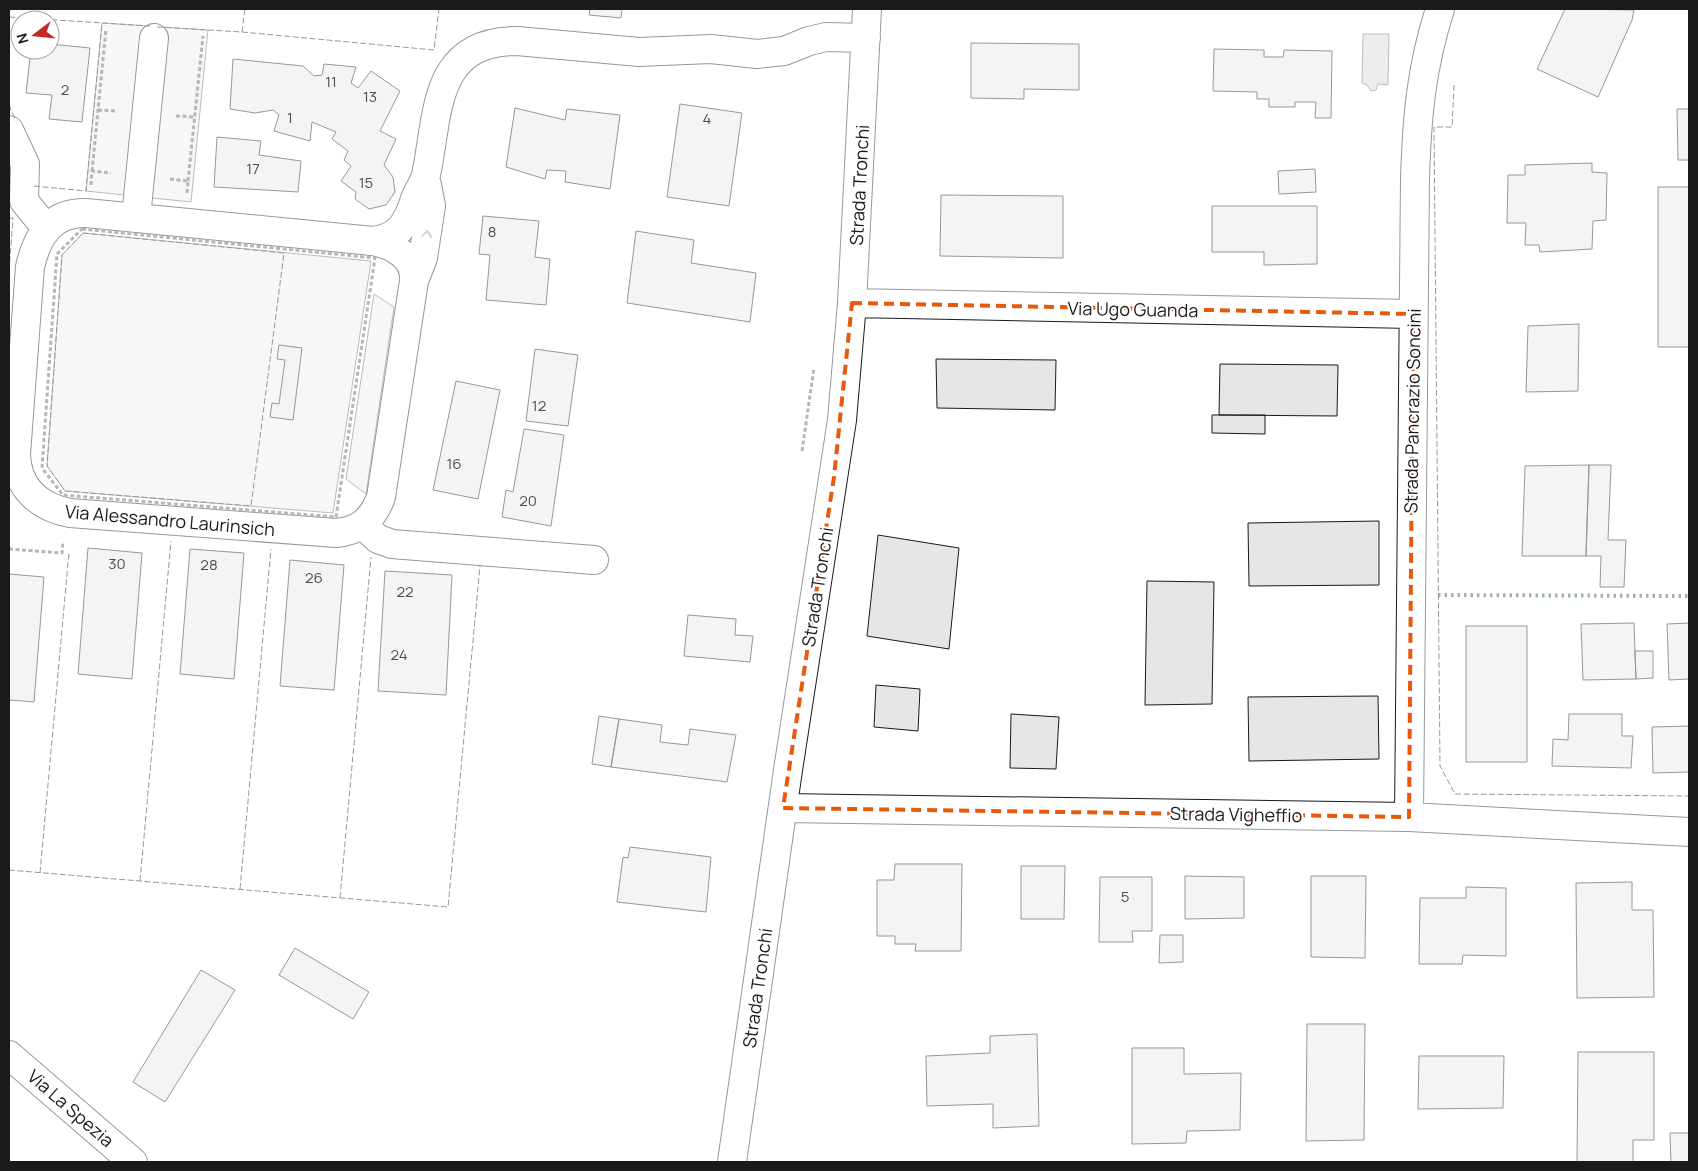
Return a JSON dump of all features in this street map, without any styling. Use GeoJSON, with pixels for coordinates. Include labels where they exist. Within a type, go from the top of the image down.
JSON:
{"type":"FeatureCollection","features":[{"type":"Feature","properties":{"kind":"street","name":"Strada Tronchi"},"geometry":{"type":"LineString","coordinates":[[732,1162],[783,808],[834,477],[852,303],[867,9]]}},
{"type":"Feature","properties":{"kind":"street","name":"Strada Pancrazio Soncini"},"geometry":{"type":"LineString","coordinates":[[1409,817],[1415,178],[1418,106],[1423,69],[1440,9]]}},
{"type":"Feature","properties":{"kind":"street"},"geometry":{"type":"LineString","coordinates":[[369,241],[389,237],[406,222],[426,176],[438,104],[446,80],[453,69],[467,56],[493,44],[505,41],[534,42],[639,52],[711,49],[766,54],[784,51],[817,38],[836,36],[866,38]]}},
{"type":"Feature","properties":{"kind":"street"},"geometry":{"type":"LineString","coordinates":[[136,218],[154,38]]}},
{"type":"Feature","properties":{"kind":"street"},"geometry":{"type":"LineString","coordinates":[[9,130],[25,164],[24,201],[46,228],[61,217],[78,212],[385,243],[398,250],[413,268],[414,281]]}},
{"type":"Feature","properties":{"kind":"street"},"geometry":{"type":"LineString","coordinates":[[426,176],[431,202],[423,258],[414,281],[380,497],[374,513],[363,525],[378,539],[392,544],[594,560]]}},
{"type":"Feature","properties":{"kind":"street","name":"Via Alessandro Laurinsich"},"geometry":{"type":"LineString","coordinates":[[46,228],[34,251],[30,267],[16,454],[19,476],[30,494],[49,508],[70,512],[336,533],[348,532],[363,525]]}},
{"type":"Feature","properties":{"kind":"street","name":"Via Ugo Guanda"},"geometry":{"type":"LineString","coordinates":[[852,303],[1413,314]]}},
{"type":"Feature","properties":{"kind":"street","name":"Strada Vigheffio"},"geometry":{"type":"LineString","coordinates":[[783,808],[1409,817],[1689,832]]}},
{"type":"Feature","properties":{"kind":"street","name":"Via La Spezia"},"geometry":{"type":"LineString","coordinates":[[9,1055],[133,1162]]}},
{"type":"Feature","properties":{"kind":"path"},"geometry":{"type":"LineString","coordinates":[[92,171],[106,29]]}},
{"type":"Feature","properties":{"kind":"path"},"geometry":{"type":"LineString","coordinates":[[188,181],[203,36]]}},
{"type":"Feature","properties":{"kind":"path"},"geometry":{"type":"LineString","coordinates":[[98,110],[122,111]]}},
{"type":"Feature","properties":{"kind":"path"},"geometry":{"type":"LineString","coordinates":[[171,115],[195,117]]}},
{"type":"Feature","properties":{"kind":"path"},"geometry":{"type":"LineString","coordinates":[[82,229],[375,258],[336,517],[62,495],[42,468],[57,254],[82,229]]}},
{"type":"Feature","properties":{"kind":"path"},"geometry":{"type":"LineString","coordinates":[[802,451],[814,366]]}},
{"type":"Feature","properties":{"kind":"path"},"geometry":{"type":"LineString","coordinates":[[9,549],[62,553],[63,537]]}},
{"type":"Feature","properties":{"kind":"highlighted area"},"geometry":{"type":"Polygon","coordinates":[[[852,303],[1413,314],[1409,817],[783,808],[834,477],[852,303]]]}},
{"type":"Feature","properties":{"kind":"shaded area"},"geometry":{"type":"Polygon","coordinates":[[[102,23],[208,30],[191,202],[86,191],[102,23]]]}},
{"type":"Feature","properties":{"kind":"shaded area"},"geometry":{"type":"Polygon","coordinates":[[[1363,34],[1389,34],[1388,85],[1378,84],[1376,90],[1371,91],[1367,85],[1362,83],[1363,34]]]}},
{"type":"Feature","properties":{"kind":"shaded area"},"geometry":{"type":"Polygon","coordinates":[[[83,233],[371,261],[333,513],[65,491],[47,466],[62,255],[83,233]]]}},
{"type":"Feature","properties":{"kind":"shaded area"},"geometry":{"type":"Polygon","coordinates":[[[374,294],[394,307],[366,494],[346,479],[374,294]]]}},
{"type":"Feature","properties":{"kind":"building"},"geometry":{"type":"Polygon","coordinates":[[[590,9],[622,9],[621,18],[589,15],[590,9]]]}},
{"type":"Feature","properties":{"kind":"building"},"geometry":{"type":"Polygon","coordinates":[[[1565,9],[1634,10],[1632,20],[1598,97],[1537,69],[1565,9]]]}},
{"type":"Feature","properties":{"kind":"building"},"geometry":{"type":"Polygon","coordinates":[[[971,43],[1079,44],[1079,90],[1024,89],[1024,99],[971,98],[971,43]]]}},
{"type":"Feature","properties":{"kind":"building"},"geometry":{"type":"Polygon","coordinates":[[[60,45],[90,48],[82,122],[49,119],[52,95],[26,93],[30,60],[60,60],[60,45]]]}},
{"type":"Feature","properties":{"kind":"building"},"geometry":{"type":"Polygon","coordinates":[[[1214,49],[1264,50],[1264,57],[1283,57],[1284,50],[1332,51],[1331,118],[1315,118],[1316,102],[1295,102],[1295,107],[1269,107],[1269,99],[1257,99],[1257,92],[1213,91],[1214,49]]]}},
{"type":"Feature","properties":{"kind":"building"},"geometry":{"type":"Polygon","coordinates":[[[233,59],[303,66],[314,76],[322,75],[324,64],[356,67],[351,83],[358,88],[371,71],[400,91],[380,131],[396,139],[384,165],[393,177],[395,192],[386,205],[369,209],[355,199],[356,192],[341,181],[351,166],[344,160],[348,151],[332,139],[336,132],[312,122],[310,141],[274,131],[279,115],[273,110],[255,113],[230,109],[233,59]]]}},
{"type":"Feature","properties":{"kind":"building"},"geometry":{"type":"Polygon","coordinates":[[[680,104],[742,113],[729,206],[667,197],[680,104]]]}},
{"type":"Feature","properties":{"kind":"building"},"geometry":{"type":"Polygon","coordinates":[[[515,108],[565,120],[567,109],[620,115],[610,189],[565,182],[566,171],[547,170],[545,179],[506,167],[515,108]]]}},
{"type":"Feature","properties":{"kind":"building"},"geometry":{"type":"Polygon","coordinates":[[[1677,109],[1689,109],[1689,160],[1678,160],[1677,109]]]}},
{"type":"Feature","properties":{"kind":"building"},"geometry":{"type":"Polygon","coordinates":[[[217,137],[261,141],[259,155],[301,161],[298,192],[214,187],[217,137]]]}},
{"type":"Feature","properties":{"kind":"building"},"geometry":{"type":"Polygon","coordinates":[[[1592,163],[1592,172],[1607,173],[1606,220],[1593,221],[1592,249],[1540,252],[1539,245],[1525,245],[1526,223],[1507,223],[1508,175],[1525,175],[1525,165],[1592,163]]]}},
{"type":"Feature","properties":{"kind":"building"},"geometry":{"type":"Polygon","coordinates":[[[1315,169],[1316,192],[1279,194],[1278,171],[1315,169]]]}},
{"type":"Feature","properties":{"kind":"building"},"geometry":{"type":"Polygon","coordinates":[[[1658,187],[1689,187],[1689,347],[1658,347],[1658,187]]]}},
{"type":"Feature","properties":{"kind":"building"},"geometry":{"type":"Polygon","coordinates":[[[941,195],[1063,196],[1063,258],[940,256],[941,195]]]}},
{"type":"Feature","properties":{"kind":"building"},"geometry":{"type":"Polygon","coordinates":[[[1212,206],[1317,206],[1317,264],[1264,265],[1264,252],[1212,252],[1212,206]]]}},
{"type":"Feature","properties":{"kind":"building"},"geometry":{"type":"Polygon","coordinates":[[[483,216],[539,221],[535,257],[550,259],[546,305],[486,300],[490,255],[479,254],[483,216]]]}},
{"type":"Feature","properties":{"kind":"building"},"geometry":{"type":"Polygon","coordinates":[[[636,231],[694,240],[691,263],[756,273],[750,322],[627,303],[636,231]]]}},
{"type":"Feature","properties":{"kind":"building"},"geometry":{"type":"Polygon","coordinates":[[[1579,324],[1578,391],[1526,392],[1528,326],[1579,324]]]}},
{"type":"Feature","properties":{"kind":"building"},"geometry":{"type":"Polygon","coordinates":[[[279,345],[302,348],[293,420],[270,417],[272,403],[279,404],[285,360],[277,359],[279,345]]]}},
{"type":"Feature","properties":{"kind":"building"},"geometry":{"type":"Polygon","coordinates":[[[535,349],[578,355],[568,426],[526,421],[535,349]]]}},
{"type":"Feature","properties":{"kind":"building"},"geometry":{"type":"Polygon","coordinates":[[[936,359],[1056,360],[1055,410],[937,408],[936,359]]]}},
{"type":"Feature","properties":{"kind":"building"},"geometry":{"type":"Polygon","coordinates":[[[1220,364],[1338,365],[1337,416],[1219,415],[1220,364]]]}},
{"type":"Feature","properties":{"kind":"building"},"geometry":{"type":"Polygon","coordinates":[[[456,381],[500,390],[478,499],[433,490],[456,381]]]}},
{"type":"Feature","properties":{"kind":"building"},"geometry":{"type":"Polygon","coordinates":[[[1212,415],[1265,415],[1265,434],[1212,433],[1212,415]]]}},
{"type":"Feature","properties":{"kind":"building"},"geometry":{"type":"Polygon","coordinates":[[[524,429],[564,435],[551,526],[502,517],[506,490],[513,492],[524,429]]]}},
{"type":"Feature","properties":{"kind":"building"},"geometry":{"type":"Polygon","coordinates":[[[1589,465],[1586,556],[1522,556],[1525,466],[1589,465]]]}},
{"type":"Feature","properties":{"kind":"building"},"geometry":{"type":"Polygon","coordinates":[[[1589,465],[1611,465],[1608,540],[1626,540],[1624,587],[1600,587],[1601,556],[1586,556],[1589,465]]]}},
{"type":"Feature","properties":{"kind":"building"},"geometry":{"type":"Polygon","coordinates":[[[1379,521],[1379,585],[1249,586],[1248,523],[1379,521]]]}},
{"type":"Feature","properties":{"kind":"building"},"geometry":{"type":"Polygon","coordinates":[[[878,535],[959,548],[949,649],[867,636],[878,535]]]}},
{"type":"Feature","properties":{"kind":"building"},"geometry":{"type":"Polygon","coordinates":[[[88,548],[142,553],[132,679],[78,674],[88,548]]]}},
{"type":"Feature","properties":{"kind":"building"},"geometry":{"type":"Polygon","coordinates":[[[190,549],[244,553],[234,679],[180,674],[190,549]]]}},
{"type":"Feature","properties":{"kind":"building"},"geometry":{"type":"Polygon","coordinates":[[[290,560],[344,565],[334,690],[280,686],[290,560]]]}},
{"type":"Feature","properties":{"kind":"building"},"geometry":{"type":"Polygon","coordinates":[[[385,571],[452,575],[446,695],[378,691],[385,571]]]}},
{"type":"Feature","properties":{"kind":"building"},"geometry":{"type":"Polygon","coordinates":[[[9,574],[44,577],[34,702],[9,700],[9,574]]]}},
{"type":"Feature","properties":{"kind":"building"},"geometry":{"type":"Polygon","coordinates":[[[1147,581],[1214,582],[1212,704],[1145,705],[1147,581]]]}},
{"type":"Feature","properties":{"kind":"building"},"geometry":{"type":"Polygon","coordinates":[[[688,615],[736,619],[735,635],[753,636],[750,662],[684,656],[688,615]]]}},
{"type":"Feature","properties":{"kind":"building"},"geometry":{"type":"Polygon","coordinates":[[[1634,623],[1636,679],[1583,680],[1581,624],[1634,623]]]}},
{"type":"Feature","properties":{"kind":"building"},"geometry":{"type":"Polygon","coordinates":[[[1689,623],[1689,679],[1669,680],[1667,624],[1689,623]]]}},
{"type":"Feature","properties":{"kind":"building"},"geometry":{"type":"Polygon","coordinates":[[[1466,626],[1527,626],[1527,762],[1466,762],[1466,626]]]}},
{"type":"Feature","properties":{"kind":"building"},"geometry":{"type":"Polygon","coordinates":[[[1635,651],[1653,651],[1653,678],[1636,679],[1635,651]]]}},
{"type":"Feature","properties":{"kind":"building"},"geometry":{"type":"Polygon","coordinates":[[[876,685],[920,689],[918,731],[874,727],[876,685]]]}},
{"type":"Feature","properties":{"kind":"building"},"geometry":{"type":"Polygon","coordinates":[[[1378,696],[1379,759],[1249,761],[1248,697],[1378,696]]]}},
{"type":"Feature","properties":{"kind":"building"},"geometry":{"type":"Polygon","coordinates":[[[1011,714],[1059,717],[1056,769],[1010,768],[1011,714]]]}},
{"type":"Feature","properties":{"kind":"building"},"geometry":{"type":"Polygon","coordinates":[[[1569,714],[1622,714],[1622,736],[1633,736],[1631,768],[1552,766],[1553,739],[1568,740],[1569,714]]]}},
{"type":"Feature","properties":{"kind":"building"},"geometry":{"type":"Polygon","coordinates":[[[599,716],[619,719],[611,767],[592,764],[599,716]]]}},
{"type":"Feature","properties":{"kind":"building"},"geometry":{"type":"Polygon","coordinates":[[[619,719],[662,725],[660,742],[688,745],[690,729],[736,735],[727,782],[611,767],[619,719]]]}},
{"type":"Feature","properties":{"kind":"building"},"geometry":{"type":"Polygon","coordinates":[[[1689,726],[1689,772],[1653,773],[1652,727],[1689,726]]]}},
{"type":"Feature","properties":{"kind":"building"},"geometry":{"type":"Polygon","coordinates":[[[630,847],[711,857],[706,912],[617,902],[623,857],[628,858],[630,847]]]}},
{"type":"Feature","properties":{"kind":"building"},"geometry":{"type":"Polygon","coordinates":[[[895,864],[962,864],[961,951],[915,951],[916,944],[895,944],[895,936],[877,936],[877,880],[894,880],[895,864]]]}},
{"type":"Feature","properties":{"kind":"building"},"geometry":{"type":"Polygon","coordinates":[[[1021,866],[1065,866],[1064,919],[1021,919],[1021,866]]]}},
{"type":"Feature","properties":{"kind":"building"},"geometry":{"type":"Polygon","coordinates":[[[1185,876],[1244,877],[1244,918],[1185,919],[1185,876]]]}},
{"type":"Feature","properties":{"kind":"building"},"geometry":{"type":"Polygon","coordinates":[[[1311,876],[1366,876],[1365,958],[1311,957],[1311,876]]]}},
{"type":"Feature","properties":{"kind":"building"},"geometry":{"type":"Polygon","coordinates":[[[1100,877],[1152,877],[1152,931],[1132,931],[1133,942],[1099,942],[1100,877]]]}},
{"type":"Feature","properties":{"kind":"building"},"geometry":{"type":"Polygon","coordinates":[[[1632,882],[1632,910],[1653,910],[1654,997],[1577,998],[1576,883],[1632,882]]]}},
{"type":"Feature","properties":{"kind":"building"},"geometry":{"type":"Polygon","coordinates":[[[1466,887],[1506,888],[1506,956],[1463,955],[1462,964],[1419,964],[1420,898],[1466,898],[1466,887]]]}},
{"type":"Feature","properties":{"kind":"building"},"geometry":{"type":"Polygon","coordinates":[[[1160,935],[1183,935],[1183,962],[1159,963],[1160,935]]]}},
{"type":"Feature","properties":{"kind":"building"},"geometry":{"type":"Polygon","coordinates":[[[295,948],[369,992],[353,1019],[279,975],[295,948]]]}},
{"type":"Feature","properties":{"kind":"building"},"geometry":{"type":"Polygon","coordinates":[[[201,970],[235,990],[165,1102],[133,1082],[201,970]]]}},
{"type":"Feature","properties":{"kind":"building"},"geometry":{"type":"Polygon","coordinates":[[[1307,1024],[1365,1024],[1364,1140],[1306,1141],[1307,1024]]]}},
{"type":"Feature","properties":{"kind":"building"},"geometry":{"type":"Polygon","coordinates":[[[1037,1034],[1039,1126],[993,1128],[993,1104],[927,1106],[926,1056],[990,1053],[990,1036],[1037,1034]]]}},
{"type":"Feature","properties":{"kind":"building"},"geometry":{"type":"Polygon","coordinates":[[[1132,1048],[1184,1048],[1184,1074],[1241,1073],[1240,1130],[1187,1131],[1186,1143],[1132,1144],[1132,1048]]]}},
{"type":"Feature","properties":{"kind":"building"},"geometry":{"type":"Polygon","coordinates":[[[1578,1052],[1654,1052],[1654,1140],[1633,1140],[1633,1162],[1577,1162],[1578,1052]]]}},
{"type":"Feature","properties":{"kind":"building"},"geometry":{"type":"Polygon","coordinates":[[[1419,1056],[1504,1056],[1503,1108],[1418,1109],[1419,1056]]]}},
{"type":"Feature","properties":{"kind":"building"},"geometry":{"type":"Polygon","coordinates":[[[1670,1133],[1689,1133],[1689,1162],[1671,1162],[1670,1133]]]}},
{"type":"Feature","properties":{"kind":"hedge"},"geometry":{"type":"LineString","coordinates":[[1438,595],[1689,596]]}},
{"type":"Feature","properties":{"kind":"fence"},"geometry":{"type":"LineString","coordinates":[[242,32],[245,9]]}},
{"type":"Feature","properties":{"kind":"fence"},"geometry":{"type":"LineString","coordinates":[[157,27],[242,32],[434,50],[439,9]]}},
{"type":"Feature","properties":{"kind":"fence"},"geometry":{"type":"LineString","coordinates":[[9,17],[150,26]]}},
{"type":"Feature","properties":{"kind":"fence"},"geometry":{"type":"LineString","coordinates":[[34,186],[86,191],[102,23]]}},
{"type":"Feature","properties":{"kind":"fence"},"geometry":{"type":"LineString","coordinates":[[1454,85],[1452,127],[1434,127],[1440,766],[1455,794],[1689,796]]}},
{"type":"Feature","properties":{"kind":"fence"},"geometry":{"type":"LineString","coordinates":[[9,105],[16,121]]}},
{"type":"Feature","properties":{"kind":"fence"},"geometry":{"type":"LineString","coordinates":[[9,218],[13,218],[9,271]]}},
{"type":"Feature","properties":{"kind":"fence"},"geometry":{"type":"LineString","coordinates":[[83,233],[284,253],[251,506],[65,491],[47,466],[62,255],[83,233]]}},
{"type":"Feature","properties":{"kind":"fence"},"geometry":{"type":"LineString","coordinates":[[140,881],[171,541]]}},
{"type":"Feature","properties":{"kind":"fence"},"geometry":{"type":"LineString","coordinates":[[240,889],[271,549]]}},
{"type":"Feature","properties":{"kind":"fence"},"geometry":{"type":"LineString","coordinates":[[40,873],[69,552]]}},
{"type":"Feature","properties":{"kind":"fence"},"geometry":{"type":"LineString","coordinates":[[340,898],[371,557]]}},
{"type":"Feature","properties":{"kind":"fence"},"geometry":{"type":"LineString","coordinates":[[9,870],[448,907],[480,566]]}}]}
